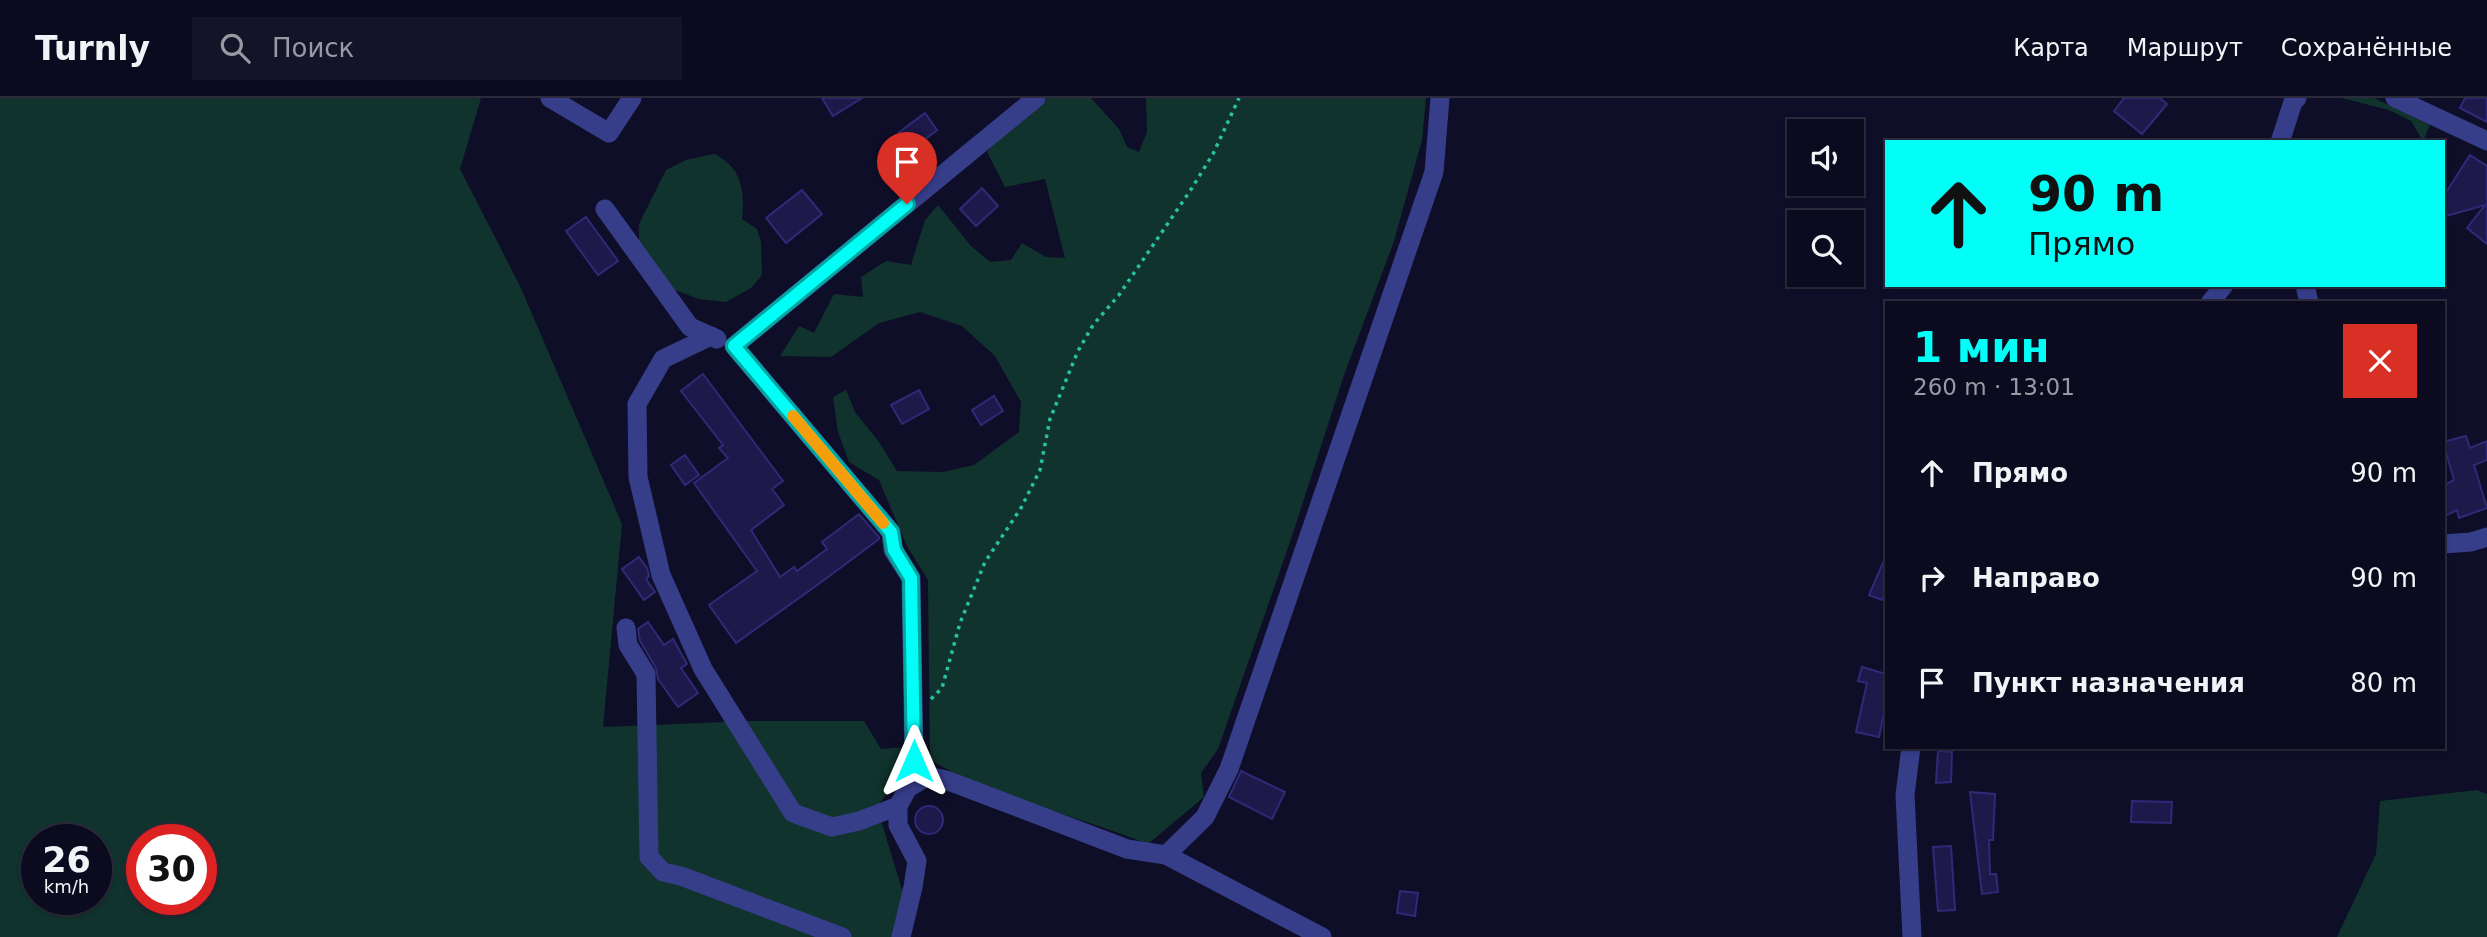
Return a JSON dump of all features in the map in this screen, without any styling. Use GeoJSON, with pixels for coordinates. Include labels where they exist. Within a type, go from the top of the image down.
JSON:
{"type":"FeatureCollection","features":[{"type":"Feature","properties":{"kind":"street"},"geometry":{"type":"LineString","coordinates":[[550,98],[609,133],[632,98]]}},
{"type":"Feature","properties":{"kind":"street"},"geometry":{"type":"LineString","coordinates":[[734,346],[1036,98]]}},
{"type":"Feature","properties":{"kind":"street"},"geometry":{"type":"LineString","coordinates":[[1166,855],[1205,817],[1229,769],[1434,172],[1440,98]]}},
{"type":"Feature","properties":{"kind":"street"},"geometry":{"type":"LineString","coordinates":[[2281,140],[2293,102],[2297,98]]}},
{"type":"Feature","properties":{"kind":"street"},"geometry":{"type":"LineString","coordinates":[[2395,98],[2487,141]]}},
{"type":"Feature","properties":{"kind":"street"},"geometry":{"type":"LineString","coordinates":[[605,209],[690,327],[734,346],[891,532],[894,550],[911,578],[914,761],[928,776],[946,780],[1127,849],[1166,855],[1322,937]]}},
{"type":"Feature","properties":{"kind":"street"},"geometry":{"type":"LineString","coordinates":[[2212,301],[2222,287]]}},
{"type":"Feature","properties":{"kind":"street"},"geometry":{"type":"LineString","coordinates":[[711,336],[663,359],[636,404],[638,477],[661,575],[703,668],[793,813],[831,827],[859,821],[898,806]]}},
{"type":"Feature","properties":{"kind":"street"},"geometry":{"type":"LineString","coordinates":[[2445,544],[2470,542],[2487,537]]}},
{"type":"Feature","properties":{"kind":"street"},"geometry":{"type":"LineString","coordinates":[[626,628],[628,645],[646,674],[649,857],[663,872],[681,876],[842,937]]}},
{"type":"Feature","properties":{"kind":"street"},"geometry":{"type":"LineString","coordinates":[[1911,749],[1905,795],[1912,937]]}},
{"type":"Feature","properties":{"kind":"street"},"geometry":{"type":"LineString","coordinates":[[901,937],[917,861],[898,825],[898,806],[908,788],[928,776]]}},
{"type":"Feature","properties":{"kind":"path"},"geometry":{"type":"LineString","coordinates":[[914,715],[942,688],[960,623],[985,562],[1021,508],[1040,470],[1050,419],[1078,351],[1093,325],[1119,295],[1190,191],[1213,154],[1239,98]]}},
{"type":"Feature","properties":{"kind":"green space"},"geometry":{"type":"Polygon","coordinates":[[[0,98],[481,98],[460,169],[521,288],[622,524],[603,727],[750,721],[864,721],[881,749],[907,747],[890,789],[877,807],[905,900],[895,937],[0,937],[0,98]]]}},
{"type":"Feature","properties":{"kind":"green space"},"geometry":{"type":"Polygon","coordinates":[[[1047,98],[1091,98],[1119,129],[1127,147],[1139,152],[1147,132],[1146,98],[1426,98],[1422,140],[1394,241],[1343,378],[1291,539],[1218,749],[1201,773],[1204,797],[1148,844],[983,786],[930,760],[928,580],[907,546],[879,480],[849,462],[838,432],[833,397],[846,390],[855,412],[879,442],[897,471],[943,472],[974,465],[1019,432],[1021,402],[995,356],[962,326],[920,312],[879,323],[831,357],[780,356],[799,326],[814,333],[834,294],[863,297],[861,277],[886,261],[911,265],[925,220],[938,205],[971,246],[990,262],[1011,260],[1022,243],[1046,257],[1065,258],[1045,179],[1005,187],[987,152],[998,138],[1047,98]]]}},
{"type":"Feature","properties":{"kind":"green space"},"geometry":{"type":"Polygon","coordinates":[[[2342,98],[2374,98],[2430,125],[2423,140],[2411,121],[2389,110],[2342,98]]]}},
{"type":"Feature","properties":{"kind":"green space"},"geometry":{"type":"Polygon","coordinates":[[[714,154],[736,173],[742,190],[742,219],[757,229],[761,242],[762,275],[751,288],[726,302],[699,299],[672,289],[639,248],[639,224],[666,170],[686,160],[714,154]]]}},
{"type":"Feature","properties":{"kind":"green space"},"geometry":{"type":"Polygon","coordinates":[[[2477,790],[2487,794],[2487,937],[2337,937],[2376,854],[2380,801],[2477,790]]]}},
{"type":"Feature","properties":{"kind":"building"},"geometry":{"type":"Polygon","coordinates":[[[822,98],[862,98],[833,116],[822,98]]]}},
{"type":"Feature","properties":{"kind":"building"},"geometry":{"type":"Polygon","coordinates":[[[2124,98],[2160,98],[2167,104],[2142,134],[2114,111],[2124,98]]]}},
{"type":"Feature","properties":{"kind":"building"},"geometry":{"type":"Polygon","coordinates":[[[2465,98],[2487,98],[2487,122],[2460,108],[2465,98]]]}},
{"type":"Feature","properties":{"kind":"building"},"geometry":{"type":"Polygon","coordinates":[[[925,113],[937,130],[911,150],[898,133],[925,113]]]}},
{"type":"Feature","properties":{"kind":"building"},"geometry":{"type":"Polygon","coordinates":[[[2470,155],[2487,166],[2487,244],[2467,228],[2485,205],[2445,216],[2445,194],[2470,155]]]}},
{"type":"Feature","properties":{"kind":"building"},"geometry":{"type":"Polygon","coordinates":[[[982,188],[998,206],[976,226],[960,209],[982,188]]]}},
{"type":"Feature","properties":{"kind":"building"},"geometry":{"type":"Polygon","coordinates":[[[802,190],[822,214],[786,243],[766,218],[802,190]]]}},
{"type":"Feature","properties":{"kind":"building"},"geometry":{"type":"Polygon","coordinates":[[[586,217],[618,261],[598,275],[566,231],[586,217]]]}},
{"type":"Feature","properties":{"kind":"building"},"geometry":{"type":"Polygon","coordinates":[[[703,374],[783,481],[772,489],[784,505],[751,530],[780,577],[794,567],[797,571],[827,549],[822,542],[859,514],[879,537],[736,643],[709,605],[757,571],[694,483],[728,458],[719,448],[723,445],[681,391],[703,374]]]}},
{"type":"Feature","properties":{"kind":"building"},"geometry":{"type":"Polygon","coordinates":[[[919,390],[929,409],[902,424],[891,405],[919,390]]]}},
{"type":"Feature","properties":{"kind":"building"},"geometry":{"type":"Polygon","coordinates":[[[994,396],[1003,411],[981,425],[972,410],[994,396]]]}},
{"type":"Feature","properties":{"kind":"building"},"geometry":{"type":"Polygon","coordinates":[[[2466,436],[2470,448],[2487,441],[2487,460],[2474,465],[2487,508],[2459,518],[2457,510],[2445,516],[2445,485],[2454,480],[2445,441],[2466,436]]]}},
{"type":"Feature","properties":{"kind":"building"},"geometry":{"type":"Polygon","coordinates":[[[685,455],[699,475],[685,485],[671,465],[685,455]]]}},
{"type":"Feature","properties":{"kind":"building"},"geometry":{"type":"Polygon","coordinates":[[[639,557],[647,568],[649,576],[646,579],[655,592],[644,600],[622,569],[639,557]]]}},
{"type":"Feature","properties":{"kind":"building"},"geometry":{"type":"Polygon","coordinates":[[[1885,558],[1885,592],[1882,600],[1869,595],[1885,558]]]}},
{"type":"Feature","properties":{"kind":"building"},"geometry":{"type":"Polygon","coordinates":[[[648,622],[664,645],[673,639],[687,664],[681,668],[698,693],[678,707],[658,679],[656,668],[640,641],[638,629],[648,622]]]}},
{"type":"Feature","properties":{"kind":"building"},"geometry":{"type":"Polygon","coordinates":[[[1862,667],[1885,674],[1885,709],[1879,737],[1856,732],[1867,683],[1858,681],[1862,667]]]}},
{"type":"Feature","properties":{"kind":"building"},"geometry":{"type":"Polygon","coordinates":[[[1938,751],[1952,752],[1951,782],[1936,783],[1938,751]]]}},
{"type":"Feature","properties":{"kind":"building"},"geometry":{"type":"Polygon","coordinates":[[[1241,771],[1285,792],[1272,819],[1229,797],[1241,771]]]}},
{"type":"Feature","properties":{"kind":"building"},"geometry":{"type":"Polygon","coordinates":[[[1970,792],[1995,794],[1993,840],[1989,840],[1990,874],[1996,874],[1998,892],[1982,894],[1970,792]]]}},
{"type":"Feature","properties":{"kind":"building"},"geometry":{"type":"Polygon","coordinates":[[[2132,801],[2172,802],[2171,823],[2131,822],[2132,801]]]}},
{"type":"Feature","properties":{"kind":"building"},"geometry":{"type":"Polygon","coordinates":[[[929,806],[939,810],[943,820],[939,830],[929,834],[919,830],[915,820],[919,810],[929,806]]]}},
{"type":"Feature","properties":{"kind":"building"},"geometry":{"type":"Polygon","coordinates":[[[1951,846],[1955,910],[1938,911],[1933,847],[1951,846]]]}},
{"type":"Feature","properties":{"kind":"building"},"geometry":{"type":"Polygon","coordinates":[[[1400,891],[1418,893],[1415,916],[1397,913],[1400,891]]]}},
{"type":"Feature","properties":{"kind":"slow traffic"},"geometry":{"type":"LineString","coordinates":[[793,416],[883,523]]}},
{"type":"Feature","properties":{"kind":"route"},"geometry":{"type":"LineString","coordinates":[[907,204],[734,346],[891,532],[894,550],[911,578],[914,761]]}}]}
